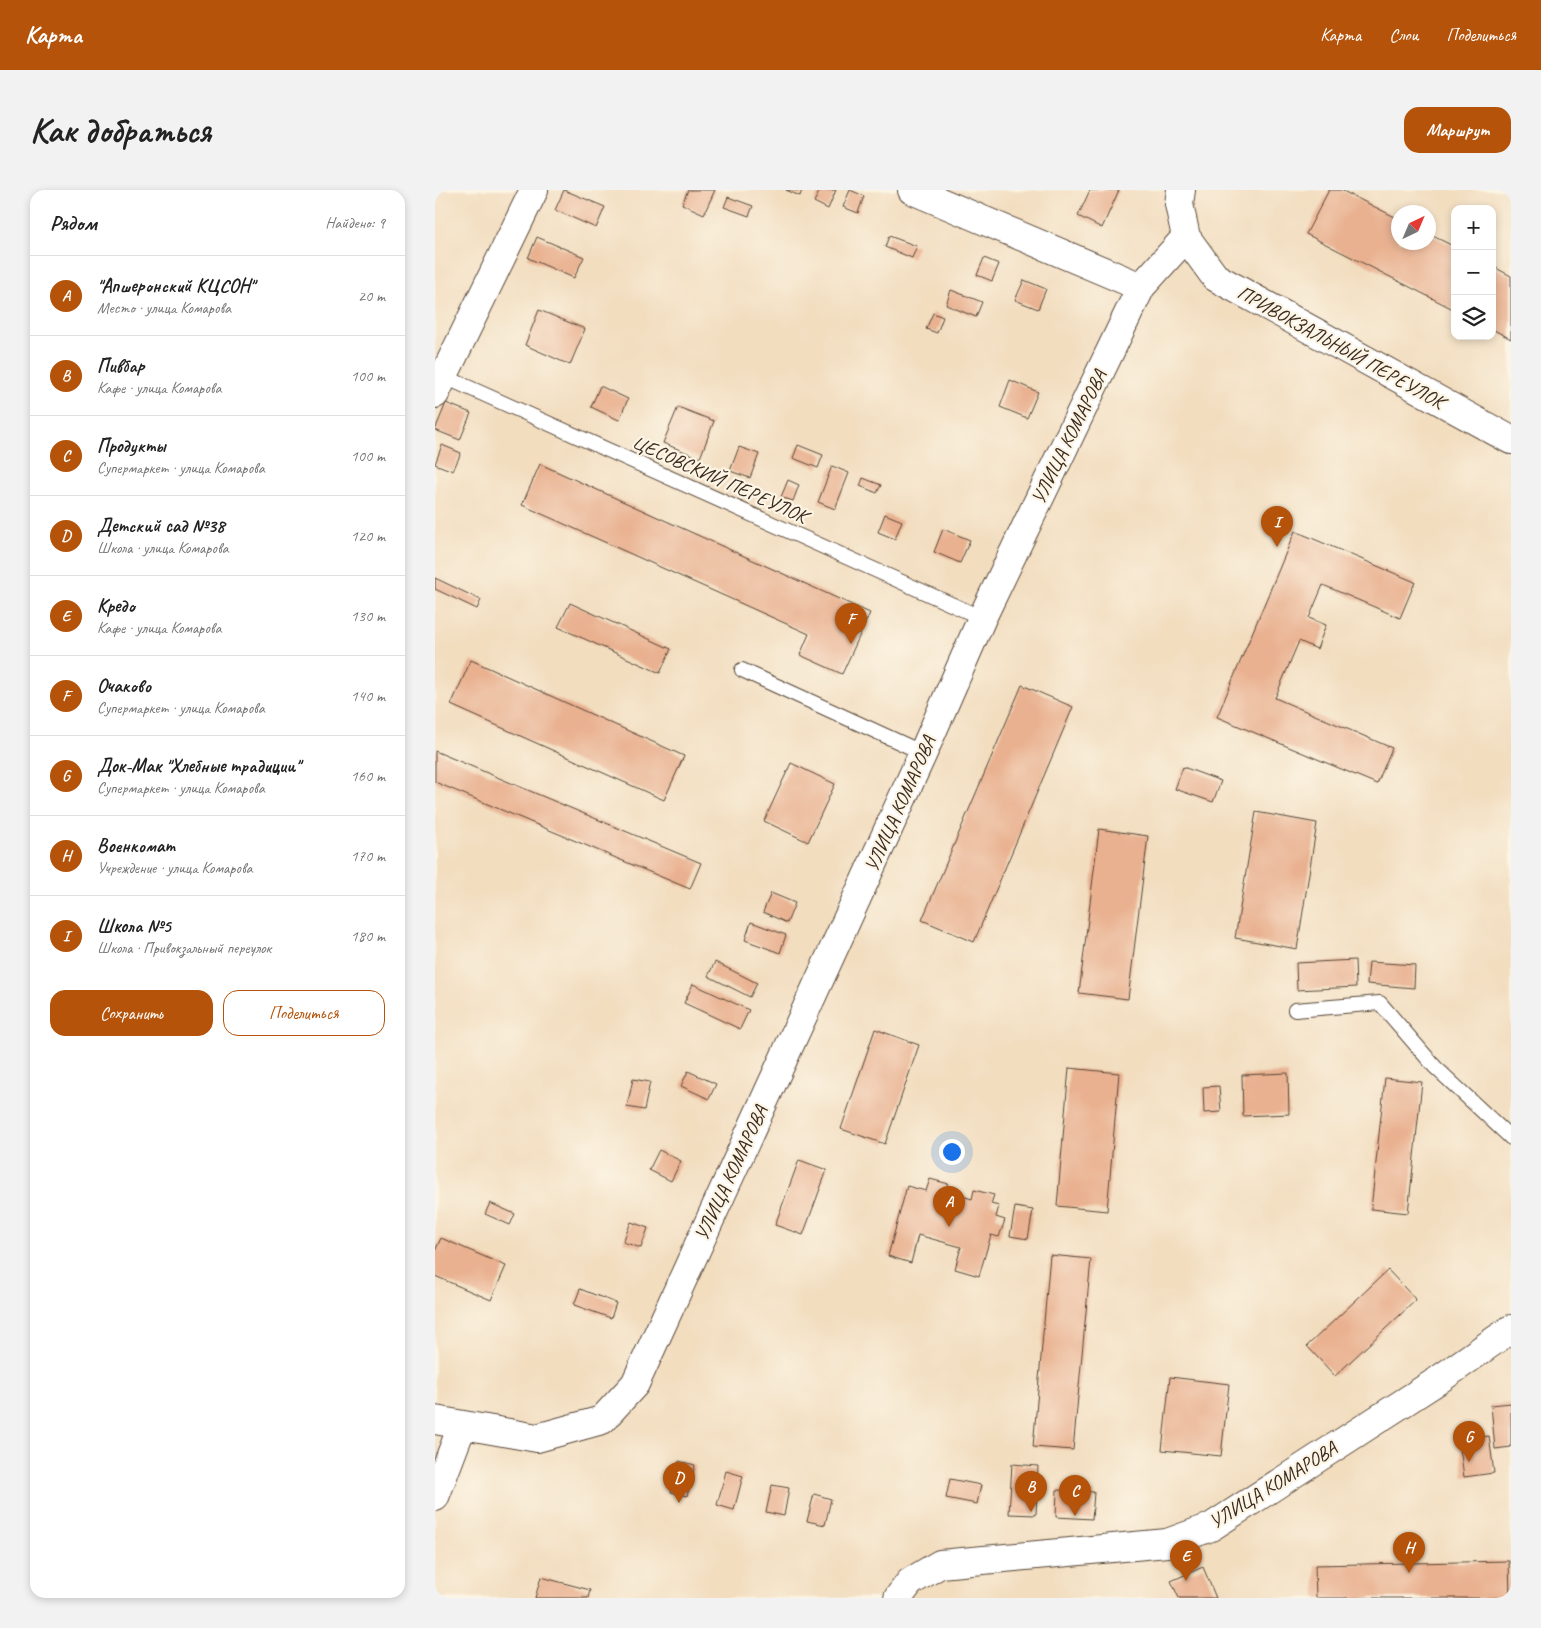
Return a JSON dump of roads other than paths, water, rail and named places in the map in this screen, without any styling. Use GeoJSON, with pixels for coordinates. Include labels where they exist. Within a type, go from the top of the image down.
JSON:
{"type":"FeatureCollection","features":[{"type":"Feature","properties":{"kind":"street"},"geometry":{"type":"LineString","coordinates":[[439,385],[534,190]]}},
{"type":"Feature","properties":{"kind":"street"},"geometry":{"type":"LineString","coordinates":[[912,190],[1141,288]]}},
{"type":"Feature","properties":{"kind":"street"},"geometry":{"type":"LineString","coordinates":[[1181,190],[1179,204],[1186,237]]}},
{"type":"Feature","properties":{"kind":"street","name":"УЛИЦА КОМАРОВА"},"geometry":{"type":"LineString","coordinates":[[462,1426],[537,1438],[602,1420],[635,1384],[923,753],[982,618],[1141,288],[1186,237]]}},
{"type":"Feature","properties":{"kind":"street","name":"ПРИВОКЗАЛЬНЫЙ ПЕРЕУЛОК"},"geometry":{"type":"LineString","coordinates":[[1186,237],[1215,277],[1511,440]]}},
{"type":"Feature","properties":{"kind":"street","name":"УЛИЦА КОМАРОВА"},"geometry":{"type":"LineString","coordinates":[[898,1598],[910,1582],[940,1564],[1167,1542],[1211,1527],[1437,1381],[1511,1329]]}},
{"type":"Feature","properties":{"kind":"street"},"geometry":{"type":"LineString","coordinates":[[435,1420],[462,1426],[435,1497]]}},
{"type":"Feature","properties":{"kind":"lane","name":"ЦЕСОВСКИЙ ПЕРЕУЛОК"},"geometry":{"type":"LineString","coordinates":[[439,385],[982,618]]}},
{"type":"Feature","properties":{"kind":"lane"},"geometry":{"type":"LineString","coordinates":[[742,670],[923,753]]}},
{"type":"Feature","properties":{"kind":"lane"},"geometry":{"type":"LineString","coordinates":[[1295,1010],[1380,1003],[1435,1068],[1511,1138]]}},
{"type":"Feature","properties":{"kind":"place","name":"Школа №5"},"geometry":{"type":"Point","coordinates":[1277,547]}},
{"type":"Feature","properties":{"kind":"place","name":"Очаково"},"geometry":{"type":"Point","coordinates":[851,644]}},
{"type":"Feature","properties":{"kind":"place","name":"\"Апшеронский КЦСОН\""},"geometry":{"type":"Point","coordinates":[949,1227]}},
{"type":"Feature","properties":{"kind":"place","name":"Док-Мак \"Хлебные традиции\""},"geometry":{"type":"Point","coordinates":[1469,1462]}},
{"type":"Feature","properties":{"kind":"place","name":"Детский сад №38"},"geometry":{"type":"Point","coordinates":[679,1503]}},
{"type":"Feature","properties":{"kind":"place","name":"Пивбар"},"geometry":{"type":"Point","coordinates":[1031,1512]}},
{"type":"Feature","properties":{"kind":"place","name":"Продукты"},"geometry":{"type":"Point","coordinates":[1075,1516]}},
{"type":"Feature","properties":{"kind":"place","name":"Военкомат"},"geometry":{"type":"Point","coordinates":[1409,1573]}},
{"type":"Feature","properties":{"kind":"place","name":"Кредо"},"geometry":{"type":"Point","coordinates":[1186,1581]}}]}
